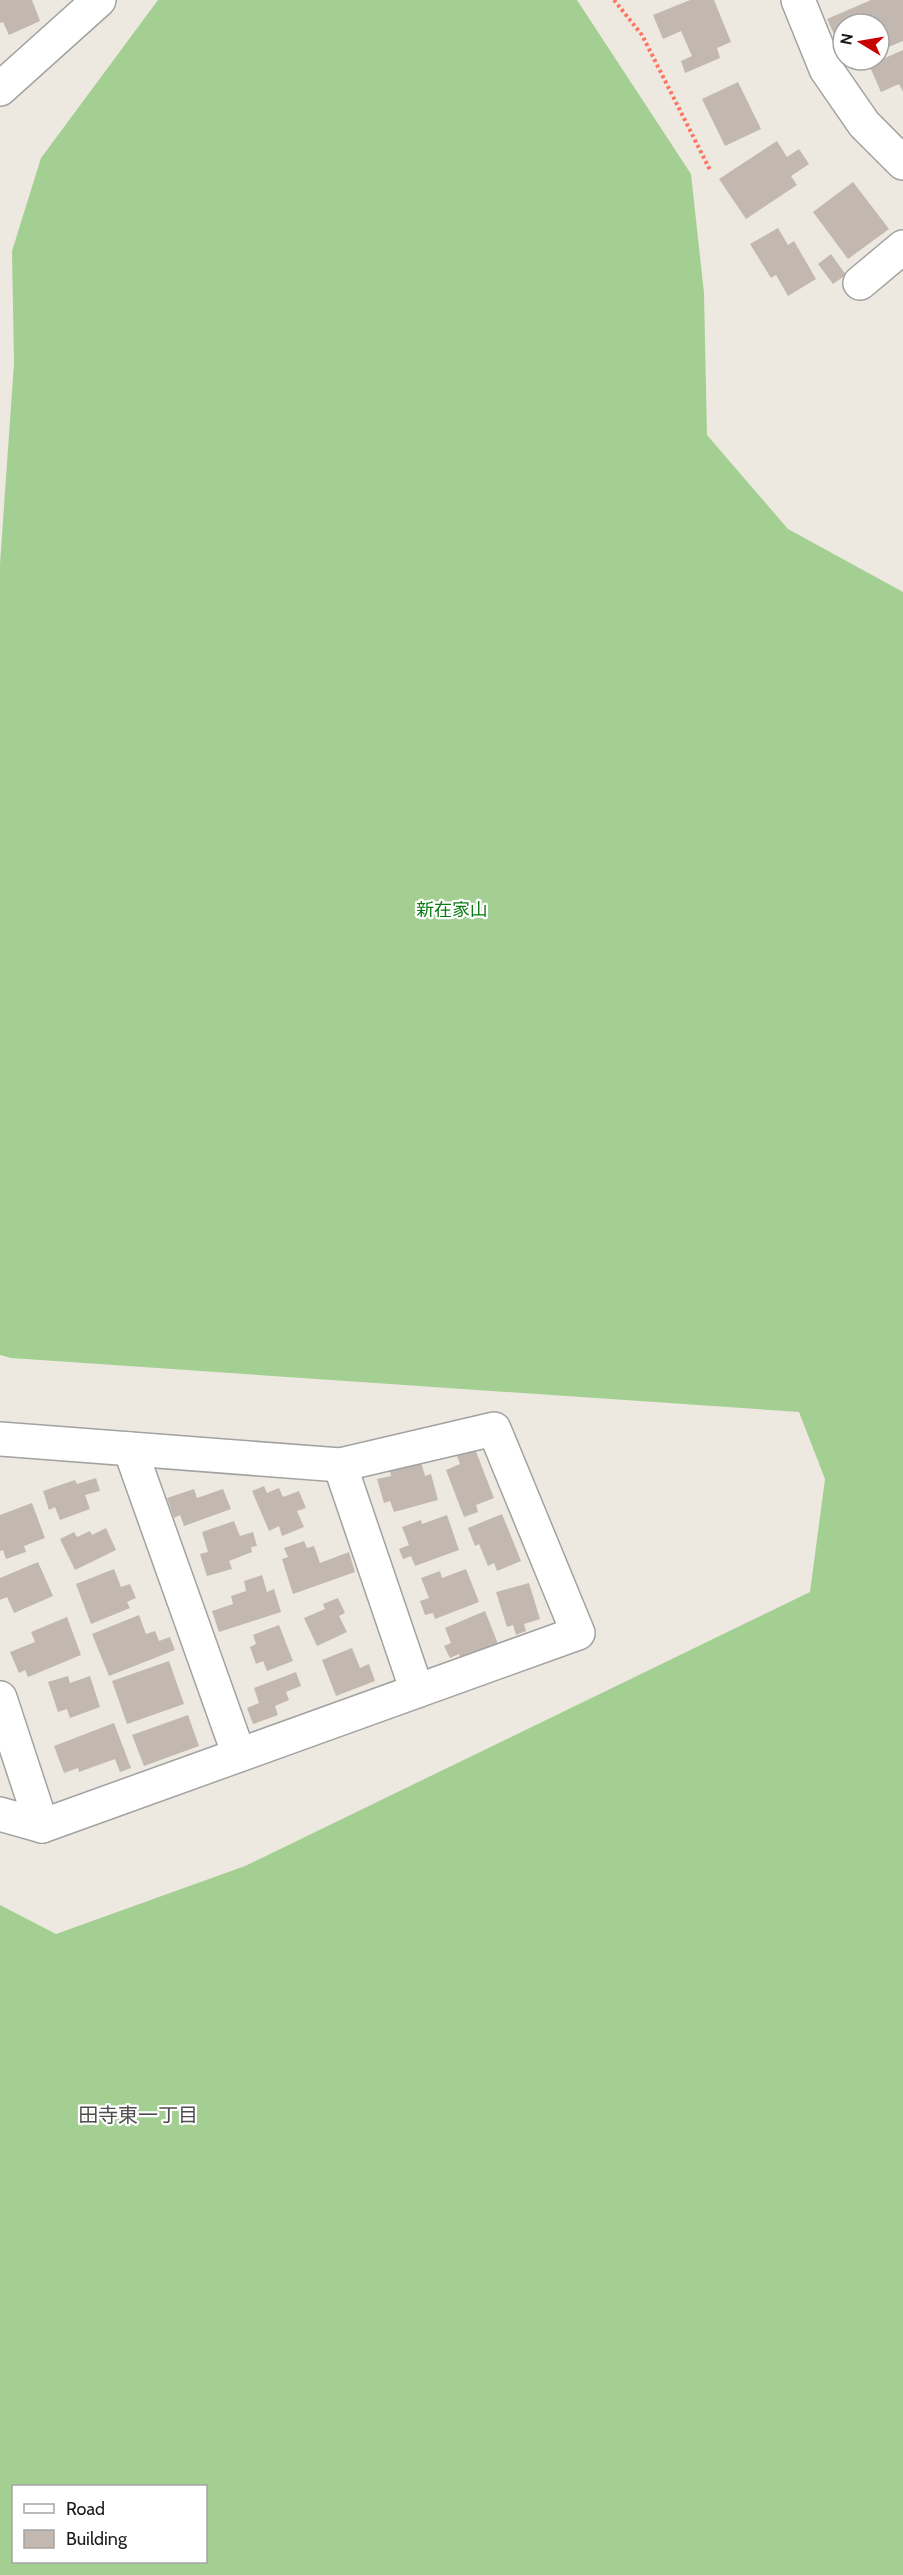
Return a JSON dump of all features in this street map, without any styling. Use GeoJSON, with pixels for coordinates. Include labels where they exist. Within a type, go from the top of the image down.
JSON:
{"type":"FeatureCollection","features":[{"type":"Feature","properties":{"kind":"street"},"geometry":{"type":"LineString","coordinates":[[0,89],[99,0]]}},
{"type":"Feature","properties":{"kind":"street"},"geometry":{"type":"LineString","coordinates":[[798,0],[826,69],[864,124],[903,162]]}},
{"type":"Feature","properties":{"kind":"street"},"geometry":{"type":"LineString","coordinates":[[860,283],[903,247]]}},
{"type":"Feature","properties":{"kind":"street"},"geometry":{"type":"LineString","coordinates":[[0,1439],[340,1465],[494,1429],[578,1633],[42,1826],[0,1814]]}},
{"type":"Feature","properties":{"kind":"street"},"geometry":{"type":"LineString","coordinates":[[130,1449],[239,1755]]}},
{"type":"Feature","properties":{"kind":"street"},"geometry":{"type":"LineString","coordinates":[[340,1465],[417,1691]]}},
{"type":"Feature","properties":{"kind":"street"},"geometry":{"type":"LineString","coordinates":[[0,1698],[42,1826]]}},
{"type":"Feature","properties":{"kind":"path"},"geometry":{"type":"LineString","coordinates":[[614,0],[642,35],[710,171]]}},
{"type":"Feature","properties":{"kind":"green space","name":"新在家山"},"geometry":{"type":"Polygon","coordinates":[[[158,0],[577,0],[691,174],[704,293],[707,435],[788,529],[903,592],[903,2575],[0,2575],[0,1905],[56,1934],[245,1866],[810,1592],[825,1479],[799,1412],[11,1358],[0,1355],[0,564],[14,363],[12,251],[41,158],[158,0]]]}},
{"type":"Feature","properties":{"kind":"building"},"geometry":{"type":"Polygon","coordinates":[[[0,0],[32,0],[40,21],[9,35],[3,22],[0,23],[0,0]]]}},
{"type":"Feature","properties":{"kind":"building"},"geometry":{"type":"Polygon","coordinates":[[[690,0],[714,0],[731,42],[717,48],[720,58],[685,73],[681,61],[692,56],[681,31],[663,39],[653,15],[690,0]]]}},
{"type":"Feature","properties":{"kind":"building"},"geometry":{"type":"Polygon","coordinates":[[[871,0],[903,0],[903,41],[891,46],[891,12],[843,12],[871,0]]]}},
{"type":"Feature","properties":{"kind":"building"},"geometry":{"type":"Polygon","coordinates":[[[903,50],[903,92],[899,84],[881,92],[872,72],[891,72],[891,55],[903,50]]]}},
{"type":"Feature","properties":{"kind":"building"},"geometry":{"type":"Polygon","coordinates":[[[738,82],[761,129],[725,146],[702,99],[738,82]]]}},
{"type":"Feature","properties":{"kind":"building"},"geometry":{"type":"Polygon","coordinates":[[[777,141],[787,157],[799,149],[809,164],[791,176],[797,185],[746,219],[719,179],[777,141]]]}},
{"type":"Feature","properties":{"kind":"building"},"geometry":{"type":"Polygon","coordinates":[[[853,182],[889,229],[848,259],[813,212],[853,182]]]}},
{"type":"Feature","properties":{"kind":"building"},"geometry":{"type":"Polygon","coordinates":[[[778,228],[788,245],[794,241],[816,279],[788,296],[776,275],[771,278],[750,244],[778,228]]]}},
{"type":"Feature","properties":{"kind":"building"},"geometry":{"type":"Polygon","coordinates":[[[831,254],[846,275],[833,284],[818,264],[831,254]]]}},
{"type":"Feature","properties":{"kind":"building"},"geometry":{"type":"Polygon","coordinates":[[[475,1449],[494,1498],[476,1505],[478,1512],[464,1517],[446,1470],[460,1464],[457,1456],[475,1449]]]}},
{"type":"Feature","properties":{"kind":"building"},"geometry":{"type":"Polygon","coordinates":[[[421,1462],[425,1476],[431,1474],[438,1500],[394,1512],[390,1501],[384,1503],[377,1479],[391,1476],[390,1471],[421,1462]]]}},
{"type":"Feature","properties":{"kind":"building"},"geometry":{"type":"Polygon","coordinates":[[[96,1478],[100,1491],[85,1495],[90,1509],[60,1520],[55,1507],[49,1510],[43,1491],[75,1480],[77,1484],[96,1478]]]}},
{"type":"Feature","properties":{"kind":"building"},"geometry":{"type":"Polygon","coordinates":[[[264,1486],[267,1493],[279,1488],[283,1497],[299,1491],[306,1508],[297,1511],[304,1527],[282,1536],[279,1526],[269,1531],[252,1491],[264,1486]]]}},
{"type":"Feature","properties":{"kind":"building"},"geometry":{"type":"Polygon","coordinates":[[[194,1489],[197,1498],[223,1489],[231,1509],[184,1526],[180,1515],[174,1518],[167,1498],[194,1489]]]}},
{"type":"Feature","properties":{"kind":"building"},"geometry":{"type":"Polygon","coordinates":[[[32,1503],[45,1538],[24,1546],[26,1552],[6,1559],[3,1550],[0,1551],[0,1515],[32,1503]]]}},
{"type":"Feature","properties":{"kind":"building"},"geometry":{"type":"Polygon","coordinates":[[[502,1514],[521,1561],[497,1571],[494,1563],[488,1566],[479,1544],[475,1546],[468,1528],[502,1514]]]}},
{"type":"Feature","properties":{"kind":"building"},"geometry":{"type":"Polygon","coordinates":[[[447,1515],[459,1550],[415,1566],[411,1556],[403,1559],[399,1549],[409,1545],[402,1527],[421,1520],[422,1524],[447,1515]]]}},
{"type":"Feature","properties":{"kind":"building"},"geometry":{"type":"Polygon","coordinates":[[[234,1521],[240,1536],[253,1532],[257,1546],[251,1547],[252,1552],[229,1561],[232,1569],[207,1576],[200,1554],[208,1552],[202,1532],[234,1521]]]}},
{"type":"Feature","properties":{"kind":"building"},"geometry":{"type":"Polygon","coordinates":[[[106,1528],[116,1550],[75,1570],[60,1539],[74,1532],[77,1537],[90,1531],[92,1535],[106,1528]]]}},
{"type":"Feature","properties":{"kind":"building"},"geometry":{"type":"Polygon","coordinates":[[[304,1541],[307,1548],[314,1546],[320,1563],[349,1552],[355,1572],[293,1594],[282,1559],[288,1557],[284,1548],[304,1541]]]}},
{"type":"Feature","properties":{"kind":"building"},"geometry":{"type":"Polygon","coordinates":[[[38,1562],[53,1596],[14,1613],[7,1597],[0,1600],[0,1578],[38,1562]]]}},
{"type":"Feature","properties":{"kind":"building"},"geometry":{"type":"Polygon","coordinates":[[[114,1569],[121,1587],[130,1584],[136,1598],[127,1602],[130,1608],[91,1624],[76,1584],[114,1569]]]}},
{"type":"Feature","properties":{"kind":"building"},"geometry":{"type":"Polygon","coordinates":[[[466,1569],[479,1602],[435,1619],[433,1613],[425,1615],[420,1601],[429,1598],[421,1578],[440,1571],[442,1578],[466,1569]]]}},
{"type":"Feature","properties":{"kind":"building"},"geometry":{"type":"Polygon","coordinates":[[[262,1575],[267,1592],[274,1589],[281,1612],[219,1632],[212,1611],[233,1604],[231,1596],[246,1591],[244,1581],[262,1575]]]}},
{"type":"Feature","properties":{"kind":"building"},"geometry":{"type":"Polygon","coordinates":[[[529,1583],[540,1619],[524,1624],[526,1631],[516,1635],[513,1625],[507,1627],[496,1592],[529,1583]]]}},
{"type":"Feature","properties":{"kind":"building"},"geometry":{"type":"Polygon","coordinates":[[[338,1598],[345,1613],[339,1616],[347,1632],[317,1646],[304,1618],[325,1609],[323,1604],[338,1598]]]}},
{"type":"Feature","properties":{"kind":"building"},"geometry":{"type":"Polygon","coordinates":[[[485,1611],[500,1649],[463,1665],[459,1654],[450,1658],[444,1646],[451,1643],[445,1628],[485,1611]]]}},
{"type":"Feature","properties":{"kind":"building"},"geometry":{"type":"Polygon","coordinates":[[[139,1615],[146,1634],[155,1631],[159,1641],[170,1637],[175,1650],[109,1676],[92,1634],[139,1615]]]}},
{"type":"Feature","properties":{"kind":"building"},"geometry":{"type":"Polygon","coordinates":[[[67,1617],[81,1655],[28,1677],[25,1670],[19,1673],[10,1652],[35,1642],[31,1632],[67,1617]]]}},
{"type":"Feature","properties":{"kind":"building"},"geometry":{"type":"Polygon","coordinates":[[[279,1625],[293,1661],[267,1671],[263,1661],[256,1664],[250,1647],[256,1644],[253,1635],[279,1625]]]}},
{"type":"Feature","properties":{"kind":"building"},"geometry":{"type":"Polygon","coordinates":[[[352,1648],[360,1668],[369,1664],[375,1681],[336,1696],[322,1660],[352,1648]]]}},
{"type":"Feature","properties":{"kind":"building"},"geometry":{"type":"Polygon","coordinates":[[[169,1661],[184,1704],[127,1724],[112,1681],[169,1661]]]}},
{"type":"Feature","properties":{"kind":"building"},"geometry":{"type":"Polygon","coordinates":[[[296,1672],[301,1686],[286,1692],[289,1700],[275,1706],[278,1715],[253,1724],[247,1708],[259,1703],[254,1688],[296,1672]]]}},
{"type":"Feature","properties":{"kind":"building"},"geometry":{"type":"Polygon","coordinates":[[[68,1676],[70,1683],[90,1676],[100,1707],[70,1718],[67,1709],[58,1712],[48,1682],[68,1676]]]}},
{"type":"Feature","properties":{"kind":"building"},"geometry":{"type":"Polygon","coordinates":[[[188,1715],[199,1746],[144,1766],[132,1735],[188,1715]]]}},
{"type":"Feature","properties":{"kind":"building"},"geometry":{"type":"Polygon","coordinates":[[[114,1723],[131,1768],[120,1772],[115,1759],[79,1772],[78,1768],[64,1773],[54,1746],[114,1723]]]}},
{"type":"Feature","properties":{"kind":"district","name":"田寺東一丁目"},"geometry":{"type":"Point","coordinates":[138,2115]}}]}
